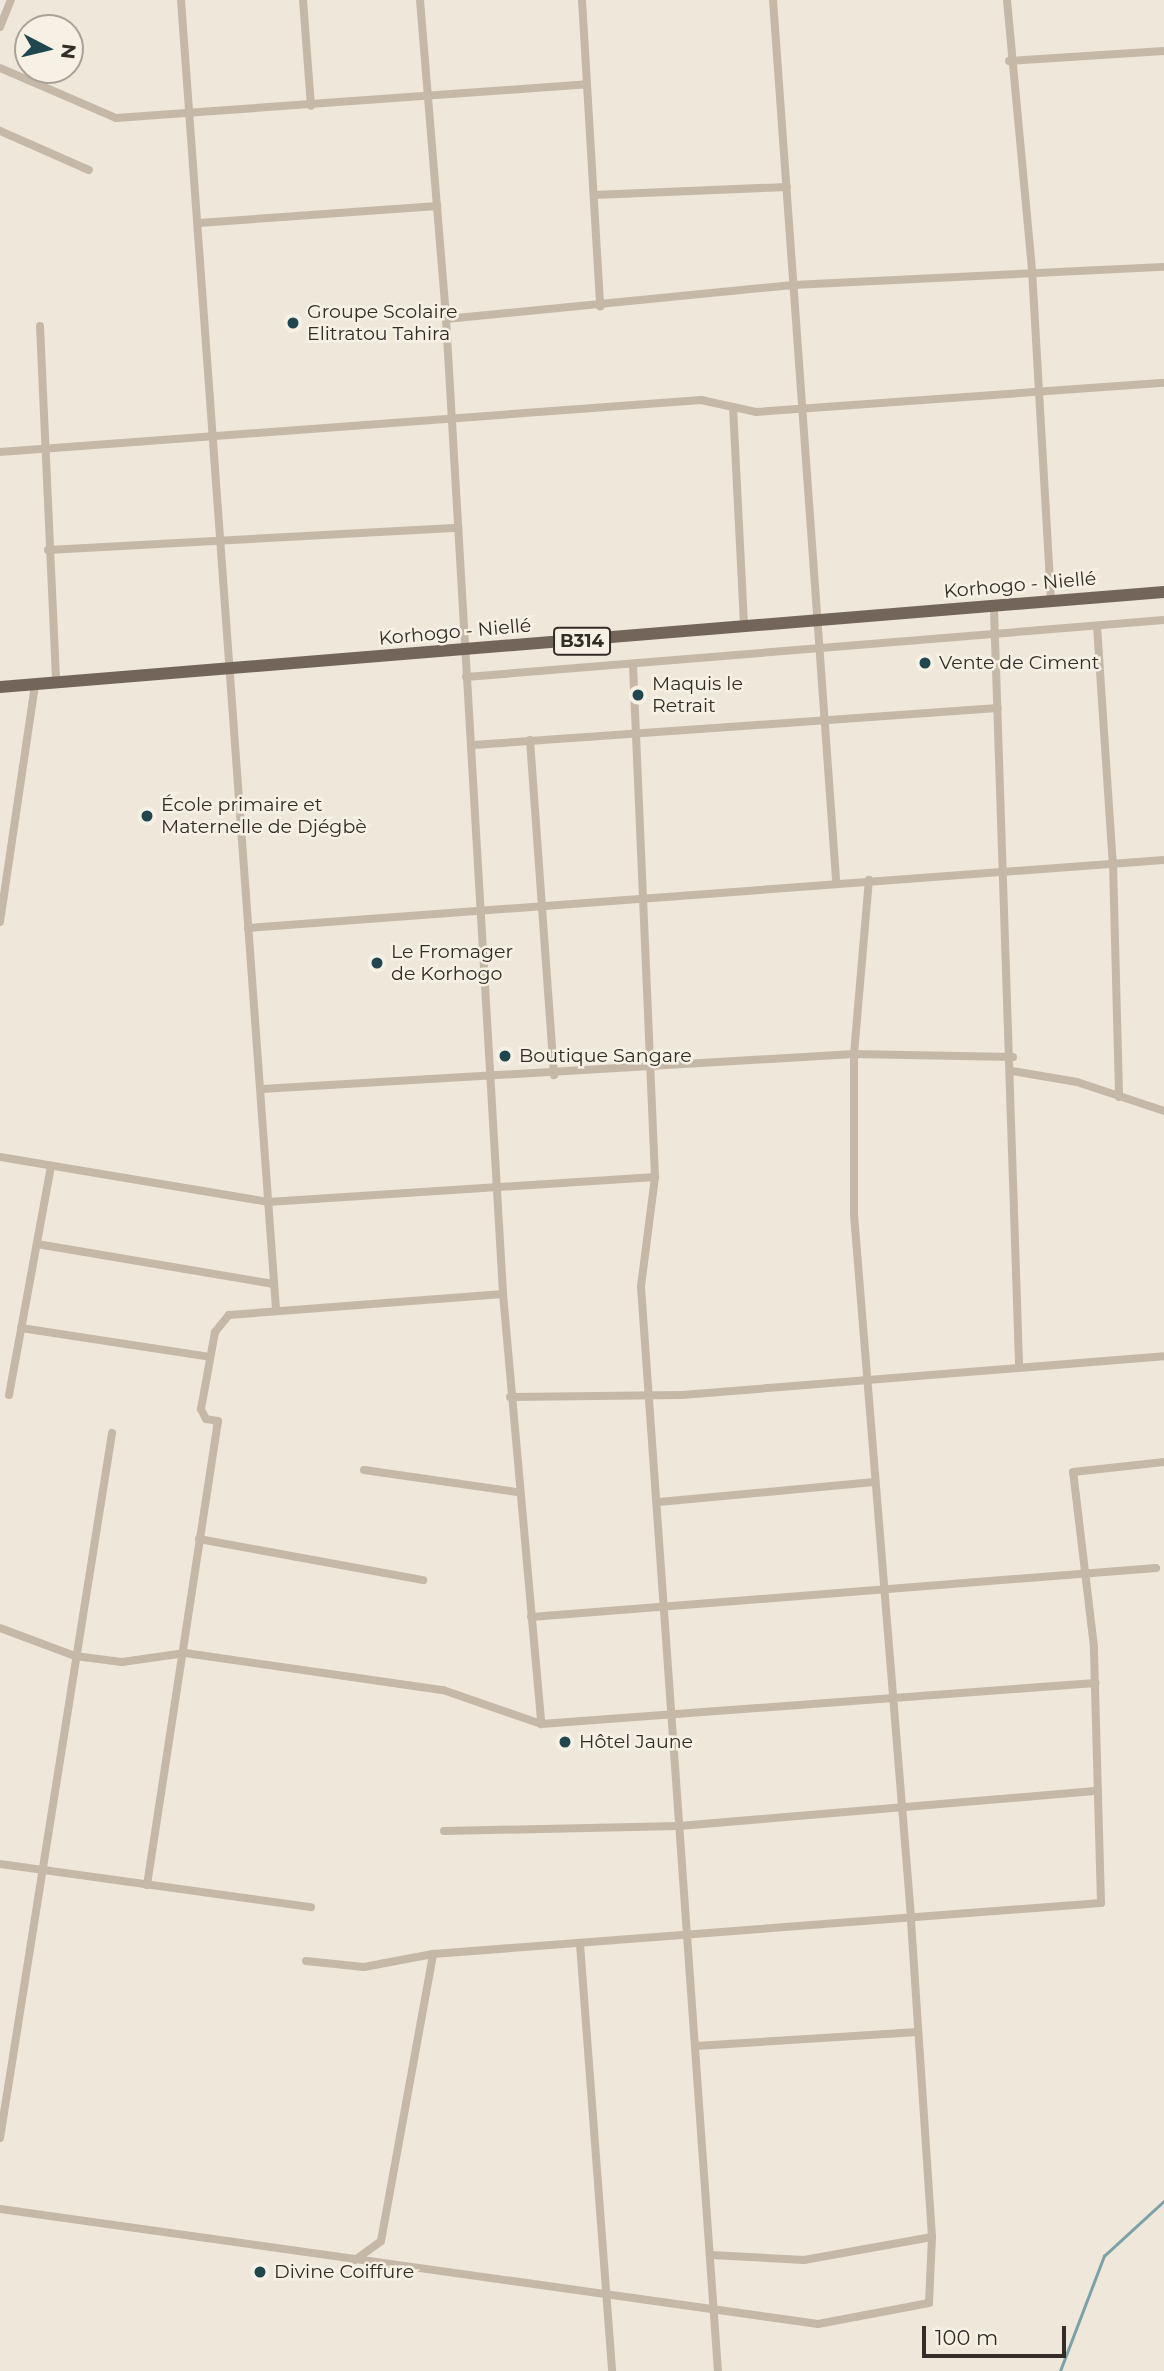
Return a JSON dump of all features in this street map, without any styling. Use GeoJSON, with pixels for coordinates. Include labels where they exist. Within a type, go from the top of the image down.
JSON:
{"type":"FeatureCollection","features":[{"type":"Feature","properties":{"kind":"main road","name":"Korhogo - Niellé"},"geometry":{"type":"LineString","coordinates":[[0,687],[225,672],[744,627],[994,609],[1051,601],[1164,592]]}},
{"type":"Feature","properties":{"kind":"street"},"geometry":{"type":"LineString","coordinates":[[0,27],[11,0]]}},
{"type":"Feature","properties":{"kind":"street"},"geometry":{"type":"LineString","coordinates":[[181,0],[214,438],[225,672],[262,1089],[276,1310]]}},
{"type":"Feature","properties":{"kind":"street"},"geometry":{"type":"LineString","coordinates":[[303,0],[311,106]]}},
{"type":"Feature","properties":{"kind":"street"},"geometry":{"type":"LineString","coordinates":[[420,0],[446,319],[466,677],[494,1078],[510,1396],[541,1724]]}},
{"type":"Feature","properties":{"kind":"street"},"geometry":{"type":"LineString","coordinates":[[582,0],[600,306]]}},
{"type":"Feature","properties":{"kind":"street"},"geometry":{"type":"LineString","coordinates":[[773,0],[836,879]]}},
{"type":"Feature","properties":{"kind":"street"},"geometry":{"type":"LineString","coordinates":[[1007,0],[1009,61],[1032,270],[1037,395],[1051,601]]}},
{"type":"Feature","properties":{"kind":"street"},"geometry":{"type":"LineString","coordinates":[[1009,61],[1164,51]]}},
{"type":"Feature","properties":{"kind":"street"},"geometry":{"type":"LineString","coordinates":[[0,68],[116,118],[191,115],[587,84]]}},
{"type":"Feature","properties":{"kind":"street"},"geometry":{"type":"LineString","coordinates":[[0,131],[89,170]]}},
{"type":"Feature","properties":{"kind":"street"},"geometry":{"type":"LineString","coordinates":[[594,195],[786,187]]}},
{"type":"Feature","properties":{"kind":"street"},"geometry":{"type":"LineString","coordinates":[[199,223],[437,205]]}},
{"type":"Feature","properties":{"kind":"street"},"geometry":{"type":"LineString","coordinates":[[446,319],[793,285],[1032,270],[1164,267]]}},
{"type":"Feature","properties":{"kind":"street"},"geometry":{"type":"LineString","coordinates":[[40,326],[43,449],[56,684]]}},
{"type":"Feature","properties":{"kind":"street"},"geometry":{"type":"LineString","coordinates":[[0,453],[701,400],[733,407],[801,409],[1037,395],[1164,383]]}},
{"type":"Feature","properties":{"kind":"street"},"geometry":{"type":"LineString","coordinates":[[733,407],[744,627]]}},
{"type":"Feature","properties":{"kind":"street"},"geometry":{"type":"LineString","coordinates":[[48,550],[219,544],[458,528]]}},
{"type":"Feature","properties":{"kind":"street"},"geometry":{"type":"LineString","coordinates":[[994,609],[1007,872],[1019,1364]]}},
{"type":"Feature","properties":{"kind":"street"},"geometry":{"type":"LineString","coordinates":[[466,677],[633,665],[994,631],[1164,621]]}},
{"type":"Feature","properties":{"kind":"street"},"geometry":{"type":"LineString","coordinates":[[1097,625],[1113,864],[1119,1097]]}},
{"type":"Feature","properties":{"kind":"street"},"geometry":{"type":"LineString","coordinates":[[633,665],[653,1070],[655,1177],[641,1287],[659,1502],[718,2371]]}},
{"type":"Feature","properties":{"kind":"street"},"geometry":{"type":"LineString","coordinates":[[0,922],[35,686]]}},
{"type":"Feature","properties":{"kind":"street"},"geometry":{"type":"LineString","coordinates":[[472,745],[825,718],[998,708]]}},
{"type":"Feature","properties":{"kind":"street"},"geometry":{"type":"LineString","coordinates":[[530,740],[554,1075]]}},
{"type":"Feature","properties":{"kind":"street"},"geometry":{"type":"LineString","coordinates":[[248,928],[836,879],[869,880],[1164,860]]}},
{"type":"Feature","properties":{"kind":"street"},"geometry":{"type":"LineString","coordinates":[[0,2209],[607,2297],[818,2323],[929,2303],[932,2237],[911,1917],[864,1378],[854,1215],[855,1054],[869,880]]}},
{"type":"Feature","properties":{"kind":"street"},"geometry":{"type":"LineString","coordinates":[[262,1089],[653,1070],[855,1054],[1013,1057]]}},
{"type":"Feature","properties":{"kind":"street"},"geometry":{"type":"LineString","coordinates":[[1012,1071],[1164,1111]]}},
{"type":"Feature","properties":{"kind":"street"},"geometry":{"type":"LineString","coordinates":[[0,1157],[268,1202],[655,1177]]}},
{"type":"Feature","properties":{"kind":"street"},"geometry":{"type":"LineString","coordinates":[[9,1395],[51,1166]]}},
{"type":"Feature","properties":{"kind":"street"},"geometry":{"type":"LineString","coordinates":[[37,1244],[274,1284]]}},
{"type":"Feature","properties":{"kind":"street"},"geometry":{"type":"LineString","coordinates":[[147,1885],[185,1653],[199,1539],[218,1421],[206,1419],[201,1409],[215,1332],[229,1315],[503,1294]]}},
{"type":"Feature","properties":{"kind":"street"},"geometry":{"type":"LineString","coordinates":[[21,1328],[210,1357]]}},
{"type":"Feature","properties":{"kind":"street"},"geometry":{"type":"LineString","coordinates":[[510,1396],[651,1394],[1019,1364],[1164,1356]]}},
{"type":"Feature","properties":{"kind":"street"},"geometry":{"type":"LineString","coordinates":[[0,2138],[112,1433]]}},
{"type":"Feature","properties":{"kind":"street"},"geometry":{"type":"LineString","coordinates":[[306,1961],[363,1967],[433,1954],[689,1937],[1101,1903],[1095,1683],[1086,1574],[1073,1472],[1164,1462]]}},
{"type":"Feature","properties":{"kind":"street"},"geometry":{"type":"LineString","coordinates":[[364,1470],[517,1492]]}},
{"type":"Feature","properties":{"kind":"street"},"geometry":{"type":"LineString","coordinates":[[659,1502],[874,1482]]}},
{"type":"Feature","properties":{"kind":"street"},"geometry":{"type":"LineString","coordinates":[[199,1539],[423,1580]]}},
{"type":"Feature","properties":{"kind":"street"},"geometry":{"type":"LineString","coordinates":[[531,1617],[1156,1568]]}},
{"type":"Feature","properties":{"kind":"street"},"geometry":{"type":"LineString","coordinates":[[0,1628],[75,1656],[122,1662],[185,1653],[443,1690],[541,1724],[673,1713],[894,1701],[1095,1683]]}},
{"type":"Feature","properties":{"kind":"street"},"geometry":{"type":"LineString","coordinates":[[444,1831],[679,1826],[902,1804],[1098,1791]]}},
{"type":"Feature","properties":{"kind":"street"},"geometry":{"type":"LineString","coordinates":[[0,1864],[310,1907]]}},
{"type":"Feature","properties":{"kind":"street"},"geometry":{"type":"LineString","coordinates":[[580,1944],[612,2371]]}},
{"type":"Feature","properties":{"kind":"street"},"geometry":{"type":"LineString","coordinates":[[355,2260],[381,2241],[433,1954]]}},
{"type":"Feature","properties":{"kind":"street"},"geometry":{"type":"LineString","coordinates":[[696,2046],[918,2032]]}},
{"type":"Feature","properties":{"kind":"street"},"geometry":{"type":"LineString","coordinates":[[710,2255],[804,2260],[932,2237]]}},
{"type":"Feature","properties":{"kind":"waterway"},"geometry":{"type":"LineString","coordinates":[[1060,2371],[1104,2256],[1164,2201]]}},
{"type":"Feature","properties":{"kind":"place","name":"Groupe Scolaire Elitratou Tahira"},"geometry":{"type":"Point","coordinates":[293,323]}},
{"type":"Feature","properties":{"kind":"place","name":"Vente de Ciment"},"geometry":{"type":"Point","coordinates":[925,663]}},
{"type":"Feature","properties":{"kind":"place","name":"Maquis le Retrait"},"geometry":{"type":"Point","coordinates":[638,695]}},
{"type":"Feature","properties":{"kind":"place","name":"École primaire et Maternelle de Djégbè"},"geometry":{"type":"Point","coordinates":[147,816]}},
{"type":"Feature","properties":{"kind":"place","name":"Le Fromager de Korhogo"},"geometry":{"type":"Point","coordinates":[377,963]}},
{"type":"Feature","properties":{"kind":"place","name":"Boutique Sangare"},"geometry":{"type":"Point","coordinates":[505,1056]}},
{"type":"Feature","properties":{"kind":"place","name":"Hôtel Jaune"},"geometry":{"type":"Point","coordinates":[565,1742]}},
{"type":"Feature","properties":{"kind":"place","name":"Divine Coiffure"},"geometry":{"type":"Point","coordinates":[260,2272]}}]}
